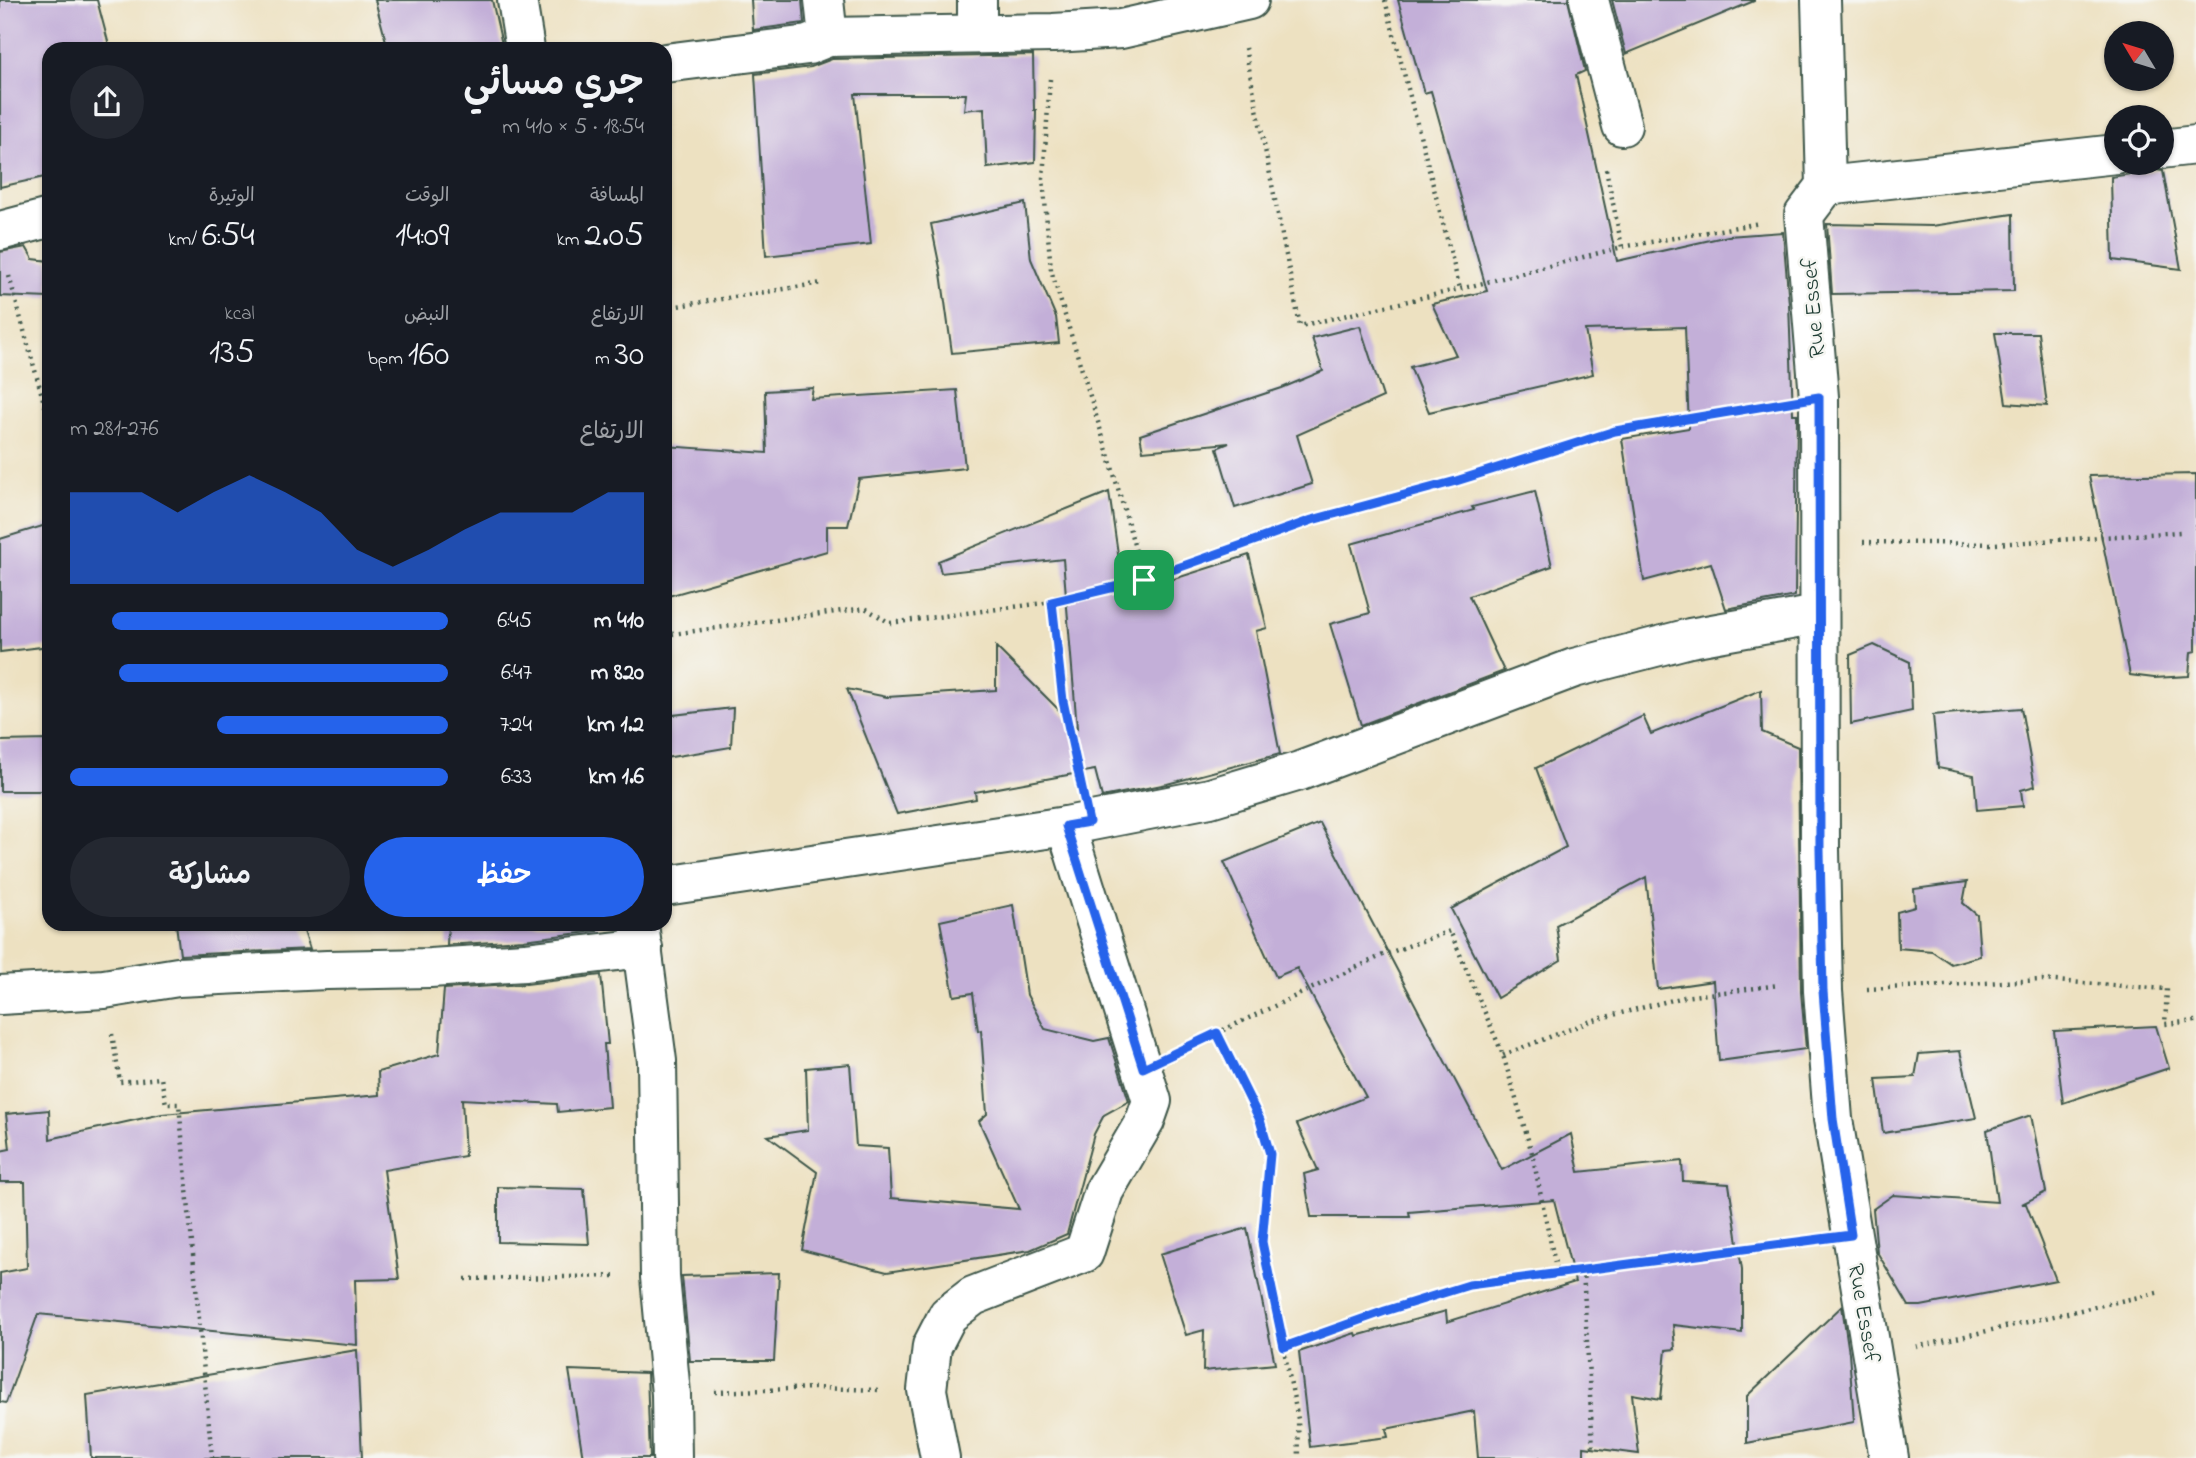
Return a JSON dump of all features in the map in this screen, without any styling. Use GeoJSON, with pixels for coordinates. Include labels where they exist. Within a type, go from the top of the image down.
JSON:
{"type":"FeatureCollection","features":[{"type":"Feature","properties":{"kind":"street"},"geometry":{"type":"LineString","coordinates":[[517,0],[525,42]]}},
{"type":"Feature","properties":{"kind":"street"},"geometry":{"type":"LineString","coordinates":[[824,0],[828,37]]}},
{"type":"Feature","properties":{"kind":"street"},"geometry":{"type":"LineString","coordinates":[[1589,0],[1622,126]]}},
{"type":"Feature","properties":{"kind":"street","name":"Rue Essef"},"geometry":{"type":"LineString","coordinates":[[1821,0],[1815,201],[1823,985],[1833,1119],[1889,1458]]}},
{"type":"Feature","properties":{"kind":"street"},"geometry":{"type":"LineString","coordinates":[[672,62],[808,45],[828,37],[977,17],[1053,33],[1121,29],[1167,9],[1242,1]]}},
{"type":"Feature","properties":{"kind":"street"},"geometry":{"type":"LineString","coordinates":[[2174,148],[2196,145]]}},
{"type":"Feature","properties":{"kind":"street"},"geometry":{"type":"LineString","coordinates":[[1815,201],[2104,156]]}},
{"type":"Feature","properties":{"kind":"street"},"geometry":{"type":"LineString","coordinates":[[0,231],[42,220]]}},
{"type":"Feature","properties":{"kind":"street"},"geometry":{"type":"LineString","coordinates":[[672,885],[1078,824],[1210,799],[1300,771],[1574,668],[1690,638],[1818,615]]}},
{"type":"Feature","properties":{"kind":"street"},"geometry":{"type":"LineString","coordinates":[[940,1458],[927,1390],[932,1346],[948,1315],[973,1296],[1084,1253],[1104,1191],[1145,1121],[1152,1101],[1078,824]]}},
{"type":"Feature","properties":{"kind":"street"},"geometry":{"type":"LineString","coordinates":[[0,995],[104,989],[178,977],[525,962],[641,936],[657,1060],[660,1277],[671,1394],[671,1458]]}},
{"type":"Feature","properties":{"kind":"path"},"geometry":{"type":"LineString","coordinates":[[1385,0],[1460,289]]}},
{"type":"Feature","properties":{"kind":"path"},"geometry":{"type":"LineString","coordinates":[[1242,1],[1300,326],[1815,201]]}},
{"type":"Feature","properties":{"kind":"path"},"geometry":{"type":"LineString","coordinates":[[1053,33],[1043,178],[1051,270],[1144,580]]}},
{"type":"Feature","properties":{"kind":"path"},"geometry":{"type":"LineString","coordinates":[[1622,126],[1601,145],[1622,247]]}},
{"type":"Feature","properties":{"kind":"path"},"geometry":{"type":"LineString","coordinates":[[7,270],[42,396]]}},
{"type":"Feature","properties":{"kind":"path"},"geometry":{"type":"LineString","coordinates":[[672,307],[822,283]]}},
{"type":"Feature","properties":{"kind":"path"},"geometry":{"type":"LineString","coordinates":[[672,634],[865,608],[890,623],[1052,602],[1144,580],[1312,520],[1456,481],[1615,431],[1819,397]]}},
{"type":"Feature","properties":{"kind":"path"},"geometry":{"type":"LineString","coordinates":[[1818,541],[1995,544],[2180,532]]}},
{"type":"Feature","properties":{"kind":"path"},"geometry":{"type":"LineString","coordinates":[[1052,602],[1078,824]]}},
{"type":"Feature","properties":{"kind":"path"},"geometry":{"type":"LineString","coordinates":[[1143,1068],[1383,955],[1450,931],[1503,1055],[1532,1153],[1557,1273]]}},
{"type":"Feature","properties":{"kind":"path"},"geometry":{"type":"LineString","coordinates":[[1503,1055],[1594,1020],[1685,997],[1823,985],[2042,980],[2167,989],[2165,1024],[2196,1021]]}},
{"type":"Feature","properties":{"kind":"path"},"geometry":{"type":"LineString","coordinates":[[104,989],[120,1082],[161,1078],[166,1104],[179,1104],[212,1458]]}},
{"type":"Feature","properties":{"kind":"path"},"geometry":{"type":"LineString","coordinates":[[1217,1033],[1260,1120],[1270,1154],[1262,1242],[1298,1419],[1299,1458]]}},
{"type":"Feature","properties":{"kind":"path"},"geometry":{"type":"LineString","coordinates":[[1284,1347],[1469,1285],[1851,1235]]}},
{"type":"Feature","properties":{"kind":"path"},"geometry":{"type":"LineString","coordinates":[[1583,1270],[1593,1449]]}},
{"type":"Feature","properties":{"kind":"path"},"geometry":{"type":"LineString","coordinates":[[465,1279],[660,1277]]}},
{"type":"Feature","properties":{"kind":"path"},"geometry":{"type":"LineString","coordinates":[[1872,1356],[2161,1292]]}},
{"type":"Feature","properties":{"kind":"path"},"geometry":{"type":"LineString","coordinates":[[671,1394],[814,1388],[927,1390]]}},
{"type":"Feature","properties":{"kind":"building"},"geometry":{"type":"Polygon","coordinates":[[[0,0],[97,0],[108,42],[42,42],[42,178],[0,187],[0,0]]]}},
{"type":"Feature","properties":{"kind":"building"},"geometry":{"type":"Polygon","coordinates":[[[375,0],[492,0],[501,42],[386,42],[375,0]]]}},
{"type":"Feature","properties":{"kind":"building"},"geometry":{"type":"Polygon","coordinates":[[[751,0],[802,0],[804,23],[753,30],[751,0]]]}},
{"type":"Feature","properties":{"kind":"building"},"geometry":{"type":"Polygon","coordinates":[[[1398,0],[1568,0],[1585,71],[1576,75],[1617,261],[1728,236],[1783,232],[1793,414],[1797,414],[1795,596],[1726,609],[1711,563],[1644,581],[1622,439],[1689,428],[1685,327],[1585,330],[1593,374],[1429,412],[1410,367],[1456,355],[1432,304],[1487,291],[1431,91],[1424,93],[1398,0]]]}},
{"type":"Feature","properties":{"kind":"building"},"geometry":{"type":"Polygon","coordinates":[[[1612,0],[1754,0],[1754,1],[1626,54],[1612,0]]]}},
{"type":"Feature","properties":{"kind":"building"},"geometry":{"type":"Polygon","coordinates":[[[1033,55],[1035,162],[987,168],[984,108],[964,110],[966,94],[855,94],[871,244],[766,256],[755,74],[811,67],[832,59],[1033,55]]]}},
{"type":"Feature","properties":{"kind":"building"},"geometry":{"type":"Polygon","coordinates":[[[2164,175],[2181,269],[2113,260],[2111,177],[2164,175]]]}},
{"type":"Feature","properties":{"kind":"building"},"geometry":{"type":"Polygon","coordinates":[[[1025,203],[1031,259],[1056,317],[1059,343],[952,353],[931,224],[1025,203]]]}},
{"type":"Feature","properties":{"kind":"building"},"geometry":{"type":"Polygon","coordinates":[[[2013,214],[2014,291],[1832,294],[1827,224],[1932,226],[2013,214]]]}},
{"type":"Feature","properties":{"kind":"building"},"geometry":{"type":"Polygon","coordinates":[[[26,247],[33,259],[42,260],[42,298],[0,296],[0,252],[26,247]]]}},
{"type":"Feature","properties":{"kind":"building"},"geometry":{"type":"Polygon","coordinates":[[[1360,326],[1383,397],[1297,435],[1312,484],[1235,508],[1217,448],[1229,443],[1143,451],[1140,435],[1282,388],[1323,371],[1312,338],[1360,326]]]}},
{"type":"Feature","properties":{"kind":"building"},"geometry":{"type":"Polygon","coordinates":[[[1995,333],[2038,333],[2047,406],[2006,403],[1995,333]]]}},
{"type":"Feature","properties":{"kind":"building"},"geometry":{"type":"Polygon","coordinates":[[[813,388],[811,399],[957,390],[965,468],[859,479],[848,526],[827,526],[827,551],[672,595],[672,446],[767,453],[765,391],[813,388]]]}},
{"type":"Feature","properties":{"kind":"building"},"geometry":{"type":"Polygon","coordinates":[[[2196,474],[2196,651],[2191,652],[2189,676],[2154,678],[2130,675],[2089,476],[2196,474]]]}},
{"type":"Feature","properties":{"kind":"building"},"geometry":{"type":"Polygon","coordinates":[[[1535,491],[1552,566],[1469,596],[1504,671],[1361,725],[1330,624],[1370,613],[1351,544],[1535,491]]]}},
{"type":"Feature","properties":{"kind":"building"},"geometry":{"type":"Polygon","coordinates":[[[1109,492],[1124,595],[1249,555],[1267,628],[1256,631],[1280,754],[1167,784],[1102,797],[1095,770],[975,792],[976,799],[897,814],[847,689],[887,697],[996,690],[996,647],[1077,728],[1063,559],[941,573],[938,561],[1109,492]]]}},
{"type":"Feature","properties":{"kind":"building"},"geometry":{"type":"Polygon","coordinates":[[[42,526],[42,647],[0,652],[0,539],[42,526]]]}},
{"type":"Feature","properties":{"kind":"building"},"geometry":{"type":"Polygon","coordinates":[[[1874,645],[1910,662],[1912,711],[1851,724],[1850,655],[1874,645]]]}},
{"type":"Feature","properties":{"kind":"building"},"geometry":{"type":"Polygon","coordinates":[[[1761,690],[1762,732],[1798,747],[1801,992],[1806,1049],[1719,1061],[1713,981],[1658,989],[1646,877],[1556,925],[1561,960],[1497,998],[1451,909],[1566,847],[1536,768],[1643,716],[1651,734],[1761,690]]]}},
{"type":"Feature","properties":{"kind":"building"},"geometry":{"type":"Polygon","coordinates":[[[733,708],[731,747],[672,757],[672,715],[733,708]]]}},
{"type":"Feature","properties":{"kind":"building"},"geometry":{"type":"Polygon","coordinates":[[[2021,708],[2035,786],[2021,790],[2023,806],[1977,810],[1974,775],[1938,768],[1933,715],[2021,708]]]}},
{"type":"Feature","properties":{"kind":"building"},"geometry":{"type":"Polygon","coordinates":[[[42,740],[42,791],[0,791],[0,741],[42,740]]]}},
{"type":"Feature","properties":{"kind":"building"},"geometry":{"type":"Polygon","coordinates":[[[1320,823],[1502,1170],[1571,1134],[1579,1172],[1682,1161],[1683,1181],[1729,1184],[1742,1269],[1742,1333],[1673,1325],[1675,1349],[1666,1350],[1661,1399],[1632,1394],[1639,1454],[1584,1447],[1584,1458],[1478,1458],[1474,1411],[1386,1429],[1388,1437],[1310,1447],[1299,1352],[1355,1333],[1356,1336],[1446,1311],[1447,1322],[1575,1282],[1554,1200],[1409,1212],[1410,1217],[1311,1217],[1304,1174],[1318,1170],[1297,1124],[1366,1097],[1297,968],[1276,977],[1224,862],[1320,823]]]}},
{"type":"Feature","properties":{"kind":"building"},"geometry":{"type":"Polygon","coordinates":[[[1967,882],[1963,903],[1977,915],[1980,956],[1951,964],[1932,951],[1898,948],[1897,912],[1915,907],[1914,889],[1967,882]]]}},
{"type":"Feature","properties":{"kind":"building"},"geometry":{"type":"Polygon","coordinates":[[[1013,905],[1027,995],[1045,1029],[1094,1041],[1109,1038],[1129,1101],[1104,1115],[1094,1134],[1067,1234],[1030,1250],[887,1272],[802,1250],[817,1172],[768,1136],[808,1130],[806,1068],[850,1064],[856,1146],[888,1148],[891,1198],[1019,1209],[979,1121],[987,1114],[981,1030],[978,1031],[973,993],[954,996],[940,921],[1013,905]]]}},
{"type":"Feature","properties":{"kind":"building"},"geometry":{"type":"Polygon","coordinates":[[[177,931],[304,931],[310,949],[180,955],[177,931]]]}},
{"type":"Feature","properties":{"kind":"building"},"geometry":{"type":"Polygon","coordinates":[[[448,931],[597,931],[523,940],[447,945],[448,931]]]}},
{"type":"Feature","properties":{"kind":"building"},"geometry":{"type":"Polygon","coordinates":[[[601,975],[608,1044],[604,1044],[609,1107],[558,1112],[557,1104],[462,1099],[465,1156],[384,1170],[399,1279],[355,1280],[357,1345],[38,1314],[6,1403],[0,1402],[0,1273],[27,1268],[25,1182],[0,1182],[0,1151],[10,1149],[6,1114],[49,1110],[50,1139],[162,1114],[379,1095],[378,1072],[439,1054],[444,989],[526,984],[601,975]]]}},
{"type":"Feature","properties":{"kind":"building"},"geometry":{"type":"Polygon","coordinates":[[[2156,1026],[2169,1068],[2063,1103],[2054,1031],[2156,1026]]]}},
{"type":"Feature","properties":{"kind":"building"},"geometry":{"type":"Polygon","coordinates":[[[1960,1051],[1976,1118],[1883,1133],[1876,1079],[1915,1077],[1919,1054],[1960,1051]]]}},
{"type":"Feature","properties":{"kind":"building"},"geometry":{"type":"Polygon","coordinates":[[[2031,1115],[2046,1192],[2022,1204],[2026,1204],[2056,1280],[1909,1306],[1877,1252],[1873,1209],[1893,1195],[1997,1202],[1987,1130],[2031,1115]]]}},
{"type":"Feature","properties":{"kind":"building"},"geometry":{"type":"Polygon","coordinates":[[[498,1187],[584,1189],[589,1244],[498,1242],[498,1187]]]}},
{"type":"Feature","properties":{"kind":"building"},"geometry":{"type":"Polygon","coordinates":[[[1247,1228],[1275,1364],[1203,1371],[1204,1330],[1186,1335],[1160,1254],[1247,1228]]]}},
{"type":"Feature","properties":{"kind":"building"},"geometry":{"type":"Polygon","coordinates":[[[779,1273],[774,1361],[690,1361],[682,1276],[779,1273]]]}},
{"type":"Feature","properties":{"kind":"building"},"geometry":{"type":"Polygon","coordinates":[[[1842,1306],[1849,1353],[1854,1422],[1747,1443],[1747,1396],[1842,1306]]]}},
{"type":"Feature","properties":{"kind":"building"},"geometry":{"type":"Polygon","coordinates":[[[357,1350],[362,1458],[91,1458],[87,1395],[357,1350]]]}},
{"type":"Feature","properties":{"kind":"building"},"geometry":{"type":"Polygon","coordinates":[[[569,1370],[647,1373],[650,1458],[583,1458],[569,1370]]]}},
{"type":"Feature","properties":{"kind":"route"},"geometry":{"type":"LineString","coordinates":[[1819,397],[1818,615],[1823,991],[1833,1119],[1851,1235],[1469,1285],[1284,1347],[1262,1242],[1270,1154],[1260,1120],[1217,1033],[1143,1068],[1066,826],[1089,822],[1063,701],[1052,602],[1144,580],[1312,520],[1456,481],[1615,431],[1819,397]]}}]}
